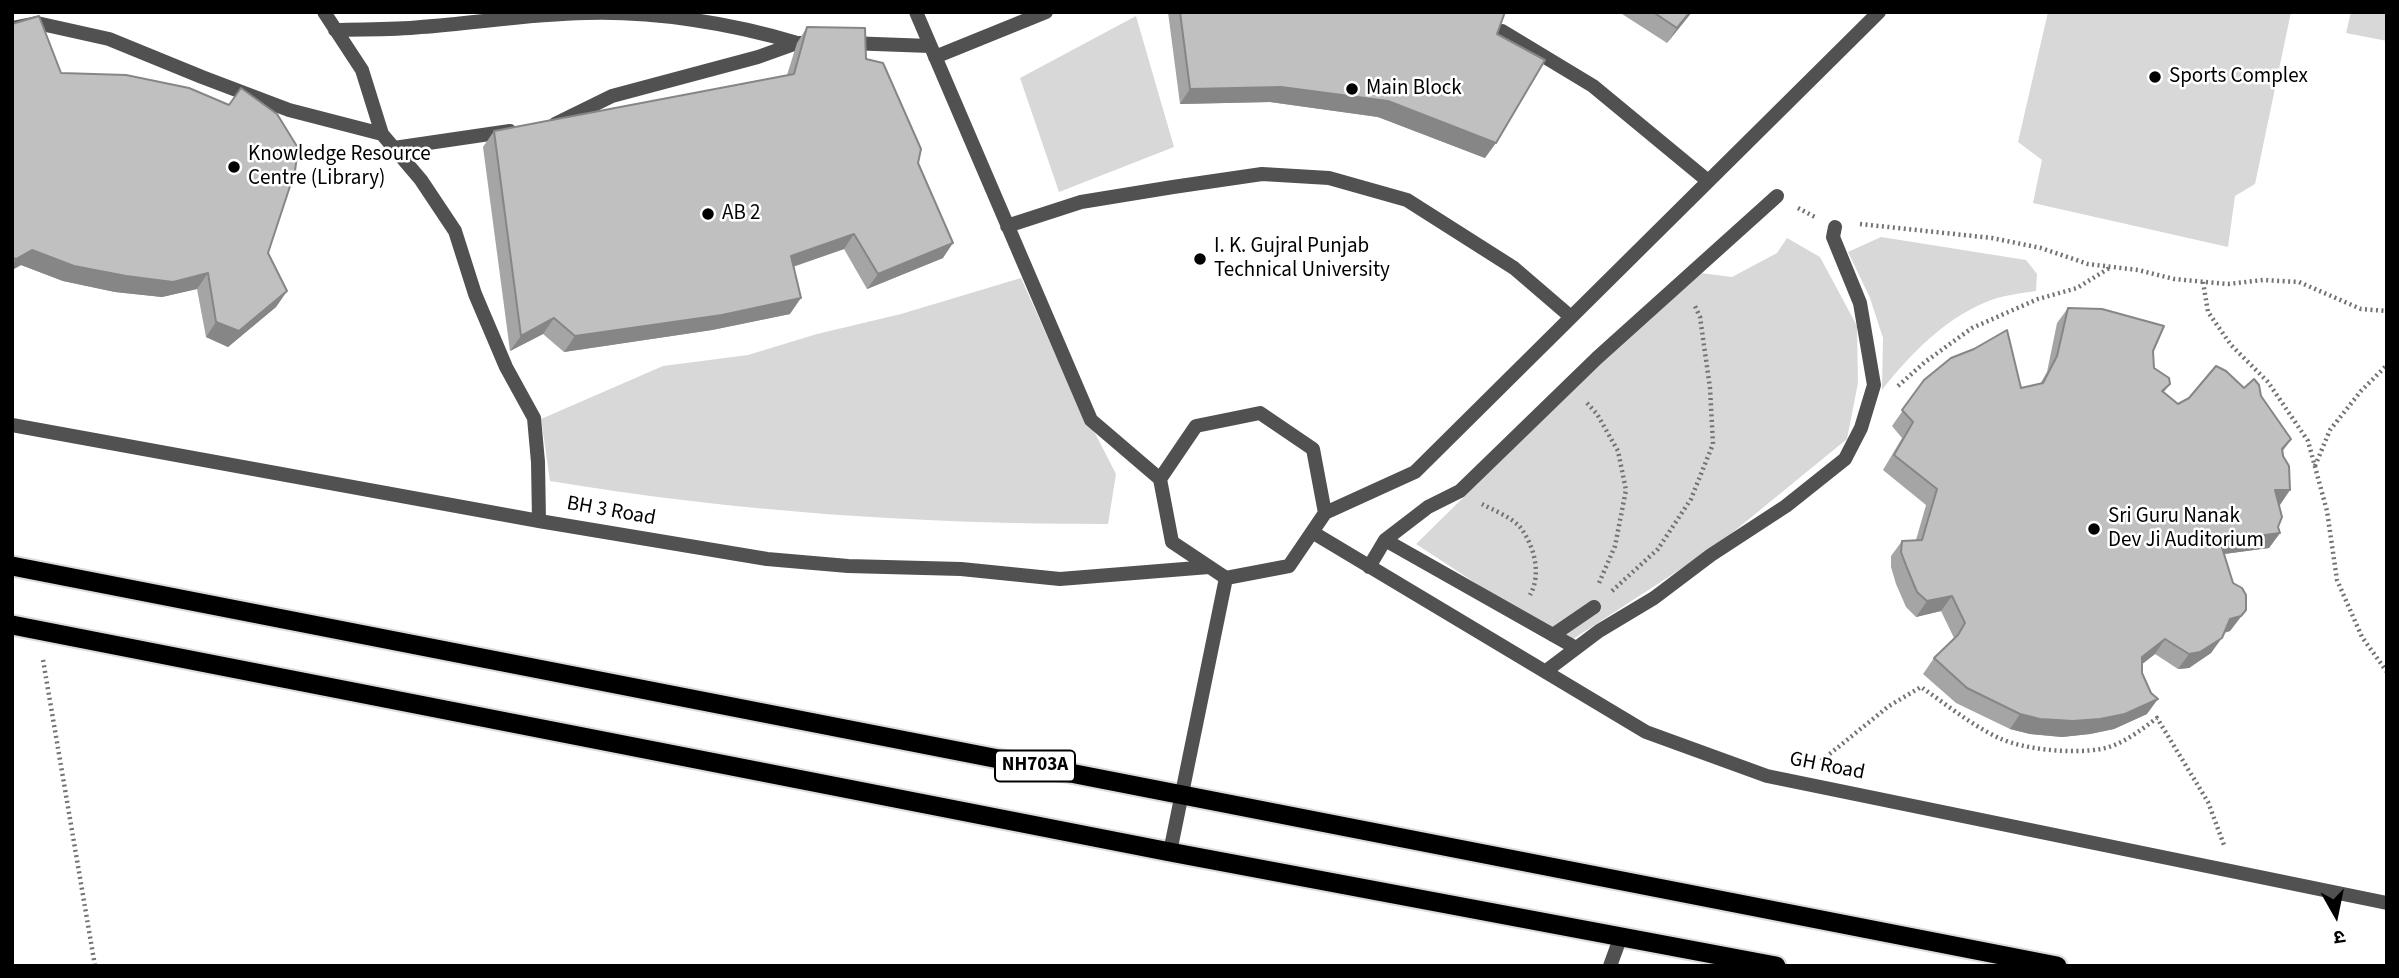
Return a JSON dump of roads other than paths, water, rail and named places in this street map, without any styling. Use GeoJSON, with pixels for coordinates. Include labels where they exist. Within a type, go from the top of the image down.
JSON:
{"type":"FeatureCollection","features":[{"type":"Feature","properties":{"kind":"highway","name":"NH703A"},"geometry":{"type":"LineString","coordinates":[[12,566],[2057,966]]}},
{"type":"Feature","properties":{"kind":"highway"},"geometry":{"type":"LineString","coordinates":[[12,625],[1170,852],[1776,966]]}},
{"type":"Feature","properties":{"kind":"street"},"geometry":{"type":"LineString","coordinates":[[324,12],[362,70],[382,134],[421,180],[455,231],[475,294],[506,368],[534,418],[539,521]]}},
{"type":"Feature","properties":{"kind":"street"},"geometry":{"type":"LineString","coordinates":[[916,12],[1091,420],[1160,479],[1172,542],[1226,578],[1289,566],[1325,513],[1415,472],[1879,12]]}},
{"type":"Feature","properties":{"kind":"street"},"geometry":{"type":"LineString","coordinates":[[335,30],[419,27],[588,13],[686,18],[758,31],[797,43],[932,52],[1046,12]]}},
{"type":"Feature","properties":{"kind":"street"},"geometry":{"type":"LineString","coordinates":[[12,28],[37,23],[109,39],[289,110],[382,134]]}},
{"type":"Feature","properties":{"kind":"street"},"geometry":{"type":"LineString","coordinates":[[1502,31],[1593,86],[1708,181]]}},
{"type":"Feature","properties":{"kind":"street"},"geometry":{"type":"LineString","coordinates":[[394,148],[554,125],[612,96],[758,57],[797,43]]}},
{"type":"Feature","properties":{"kind":"street"},"geometry":{"type":"LineString","coordinates":[[1007,226],[1081,202],[1186,185],[1262,174],[1329,178],[1407,200],[1514,268],[1571,317]]}},
{"type":"Feature","properties":{"kind":"street"},"geometry":{"type":"LineString","coordinates":[[1368,567],[1385,540],[1428,507],[1460,491],[1571,383],[1777,196]]}},
{"type":"Feature","properties":{"kind":"street"},"geometry":{"type":"LineString","coordinates":[[1546,671],[1599,631],[1654,598],[1712,555],[1786,506],[1845,459],[1861,428],[1874,385],[1860,303],[1833,237],[1835,227]]}},
{"type":"Feature","properties":{"kind":"street"},"geometry":{"type":"LineString","coordinates":[[1160,479],[1196,426],[1260,413],[1313,449],[1325,513]]}},
{"type":"Feature","properties":{"kind":"street","name":"BH 3 Road"},"geometry":{"type":"LineString","coordinates":[[12,425],[539,521],[767,559],[848,566],[961,569],[1060,579],[1209,567]]}},
{"type":"Feature","properties":{"kind":"street","name":"GH Road"},"geometry":{"type":"LineString","coordinates":[[1312,533],[1646,732],[1767,776],[2387,903]]}},
{"type":"Feature","properties":{"kind":"street"},"geometry":{"type":"LineString","coordinates":[[1385,540],[1576,649]]}},
{"type":"Feature","properties":{"kind":"street"},"geometry":{"type":"LineString","coordinates":[[1170,852],[1226,578]]}},
{"type":"Feature","properties":{"kind":"street"},"geometry":{"type":"LineString","coordinates":[[1553,635],[1594,607]]}},
{"type":"Feature","properties":{"kind":"street"},"geometry":{"type":"LineString","coordinates":[[1609,966],[1621,936]]}},
{"type":"Feature","properties":{"kind":"place","name":"Sports Complex"},"geometry":{"type":"Point","coordinates":[2155,77]}},
{"type":"Feature","properties":{"kind":"place","name":"Main Block"},"geometry":{"type":"Point","coordinates":[1352,89]}},
{"type":"Feature","properties":{"kind":"place","name":"Knowledge Resource Centre (Library)"},"geometry":{"type":"Point","coordinates":[234,167]}},
{"type":"Feature","properties":{"kind":"place","name":"AB 2"},"geometry":{"type":"Point","coordinates":[708,214]}},
{"type":"Feature","properties":{"kind":"place","name":"I. K. Gujral Punjab Technical University"},"geometry":{"type":"Point","coordinates":[1200,259]}},
{"type":"Feature","properties":{"kind":"place","name":"Sri Guru Nanak Dev Ji Auditorium"},"geometry":{"type":"Point","coordinates":[2094,529]}}]}
